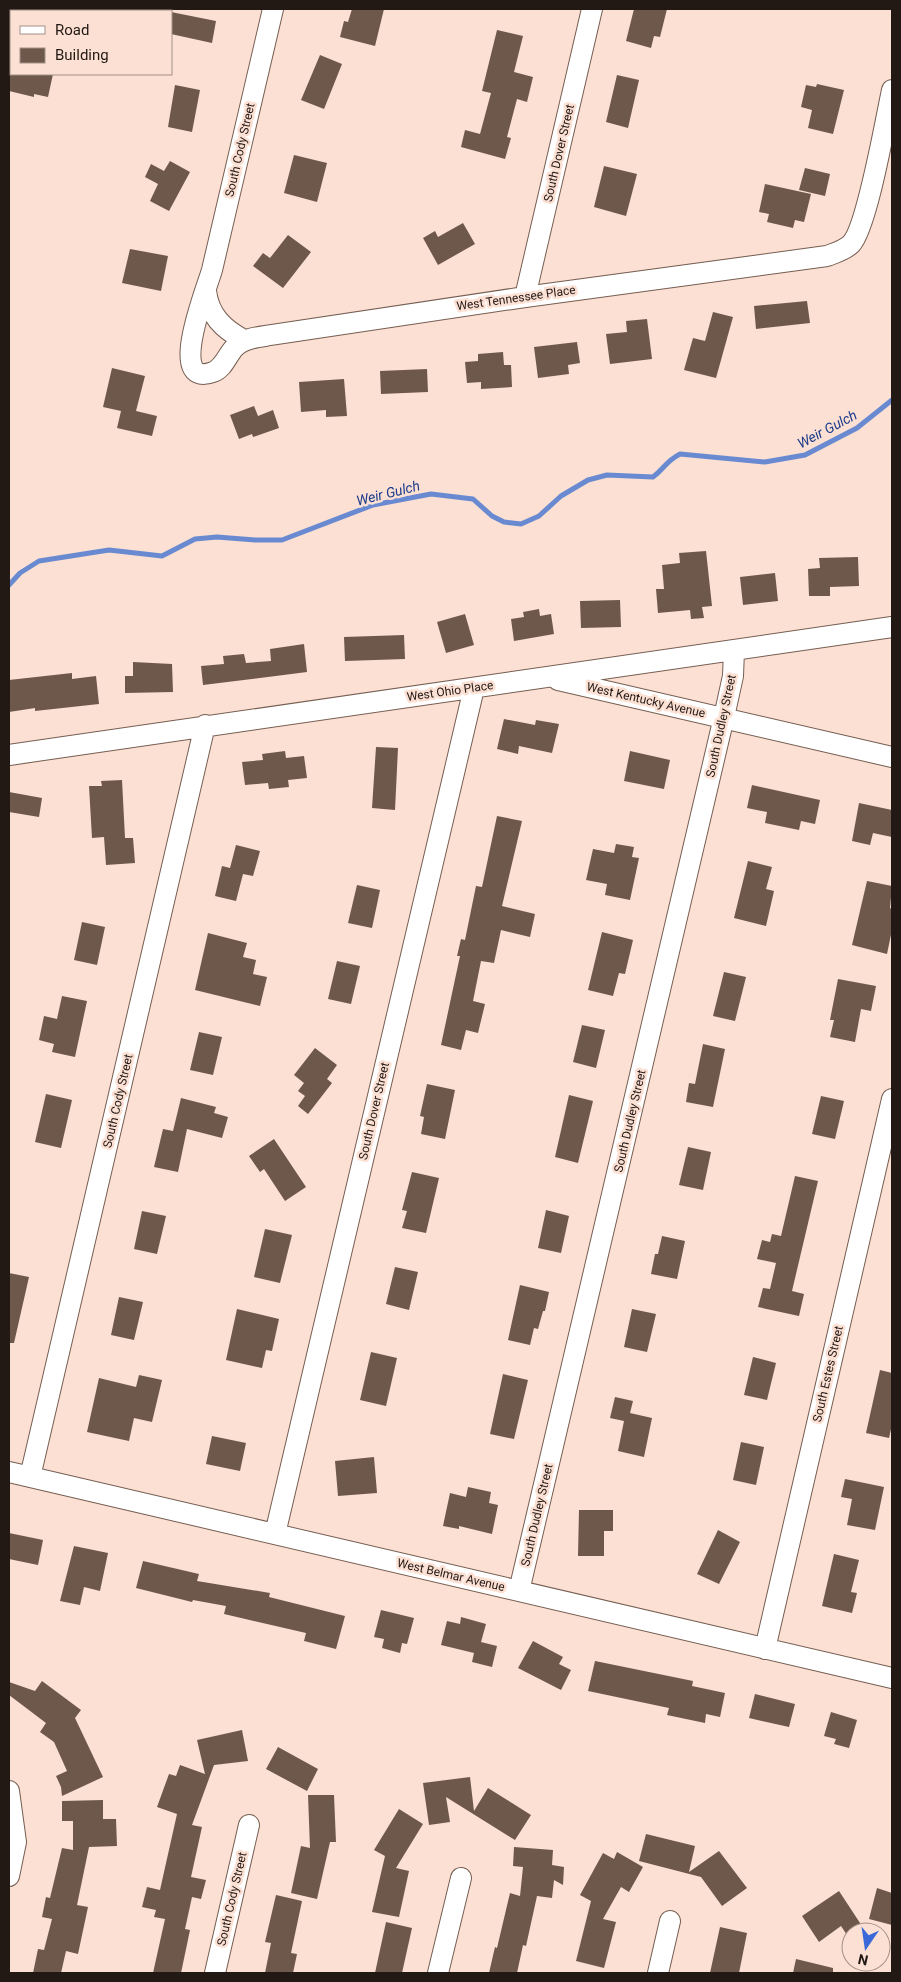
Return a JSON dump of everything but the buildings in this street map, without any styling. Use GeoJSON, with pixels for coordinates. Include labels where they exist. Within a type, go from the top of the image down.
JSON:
{"type":"FeatureCollection","features":[{"type":"Feature","properties":{"kind":"street","name":"South Cody Street"},"geometry":{"type":"LineString","coordinates":[[244,340],[235,347],[221,368],[212,373],[202,374],[194,369],[189,361],[273,9]]}},
{"type":"Feature","properties":{"kind":"street","name":"South Dover Street"},"geometry":{"type":"LineString","coordinates":[[525,296],[592,9]]}},
{"type":"Feature","properties":{"kind":"street","name":"West Tennessee Place"},"geometry":{"type":"LineString","coordinates":[[244,340],[525,296],[827,256],[851,244],[863,218],[892,90]]}},
{"type":"Feature","properties":{"kind":"street"},"geometry":{"type":"LineString","coordinates":[[206,291],[208,306],[214,316],[234,335],[244,340]]}},
{"type":"Feature","properties":{"kind":"street","name":"West Ohio Place"},"geometry":{"type":"LineString","coordinates":[[9,755],[205,725],[892,627]]}},
{"type":"Feature","properties":{"kind":"street","name":"South Dudley Street"},"geometry":{"type":"LineString","coordinates":[[519,1591],[724,718],[733,676],[734,650]]}},
{"type":"Feature","properties":{"kind":"street","name":"West Kentucky Avenue"},"geometry":{"type":"LineString","coordinates":[[547,677],[892,757]]}},
{"type":"Feature","properties":{"kind":"street","name":"South Dover Street"},"geometry":{"type":"LineString","coordinates":[[275,1534],[474,688]]}},
{"type":"Feature","properties":{"kind":"street","name":"South Cody Street"},"geometry":{"type":"LineString","coordinates":[[30,1478],[205,725]]}},
{"type":"Feature","properties":{"kind":"street","name":"South Estes Street"},"geometry":{"type":"LineString","coordinates":[[764,1649],[892,1099]]}},
{"type":"Feature","properties":{"kind":"street","name":"West Belmar Avenue"},"geometry":{"type":"LineString","coordinates":[[9,1472],[892,1678]]}},
{"type":"Feature","properties":{"kind":"street"},"geometry":{"type":"LineString","coordinates":[[9,1791],[16,1842],[9,1876]]}},
{"type":"Feature","properties":{"kind":"street","name":"South Cody Street"},"geometry":{"type":"LineString","coordinates":[[215,1973],[249,1825]]}},
{"type":"Feature","properties":{"kind":"street"},"geometry":{"type":"LineString","coordinates":[[438,1973],[461,1878]]}},
{"type":"Feature","properties":{"kind":"street"},"geometry":{"type":"LineString","coordinates":[[658,1973],[670,1920]]}},
{"type":"Feature","properties":{"kind":"waterway","name":"Weir Gulch"},"geometry":{"type":"LineString","coordinates":[[9,585],[20,573],[39,561],[109,550],[162,556],[195,539],[217,537],[282,540],[373,505],[431,494],[473,499],[492,516],[504,522],[521,524],[539,516],[561,496],[588,480],[607,475],[653,477],[680,454],[765,462],[805,455],[857,428],[892,400]]}}]}
